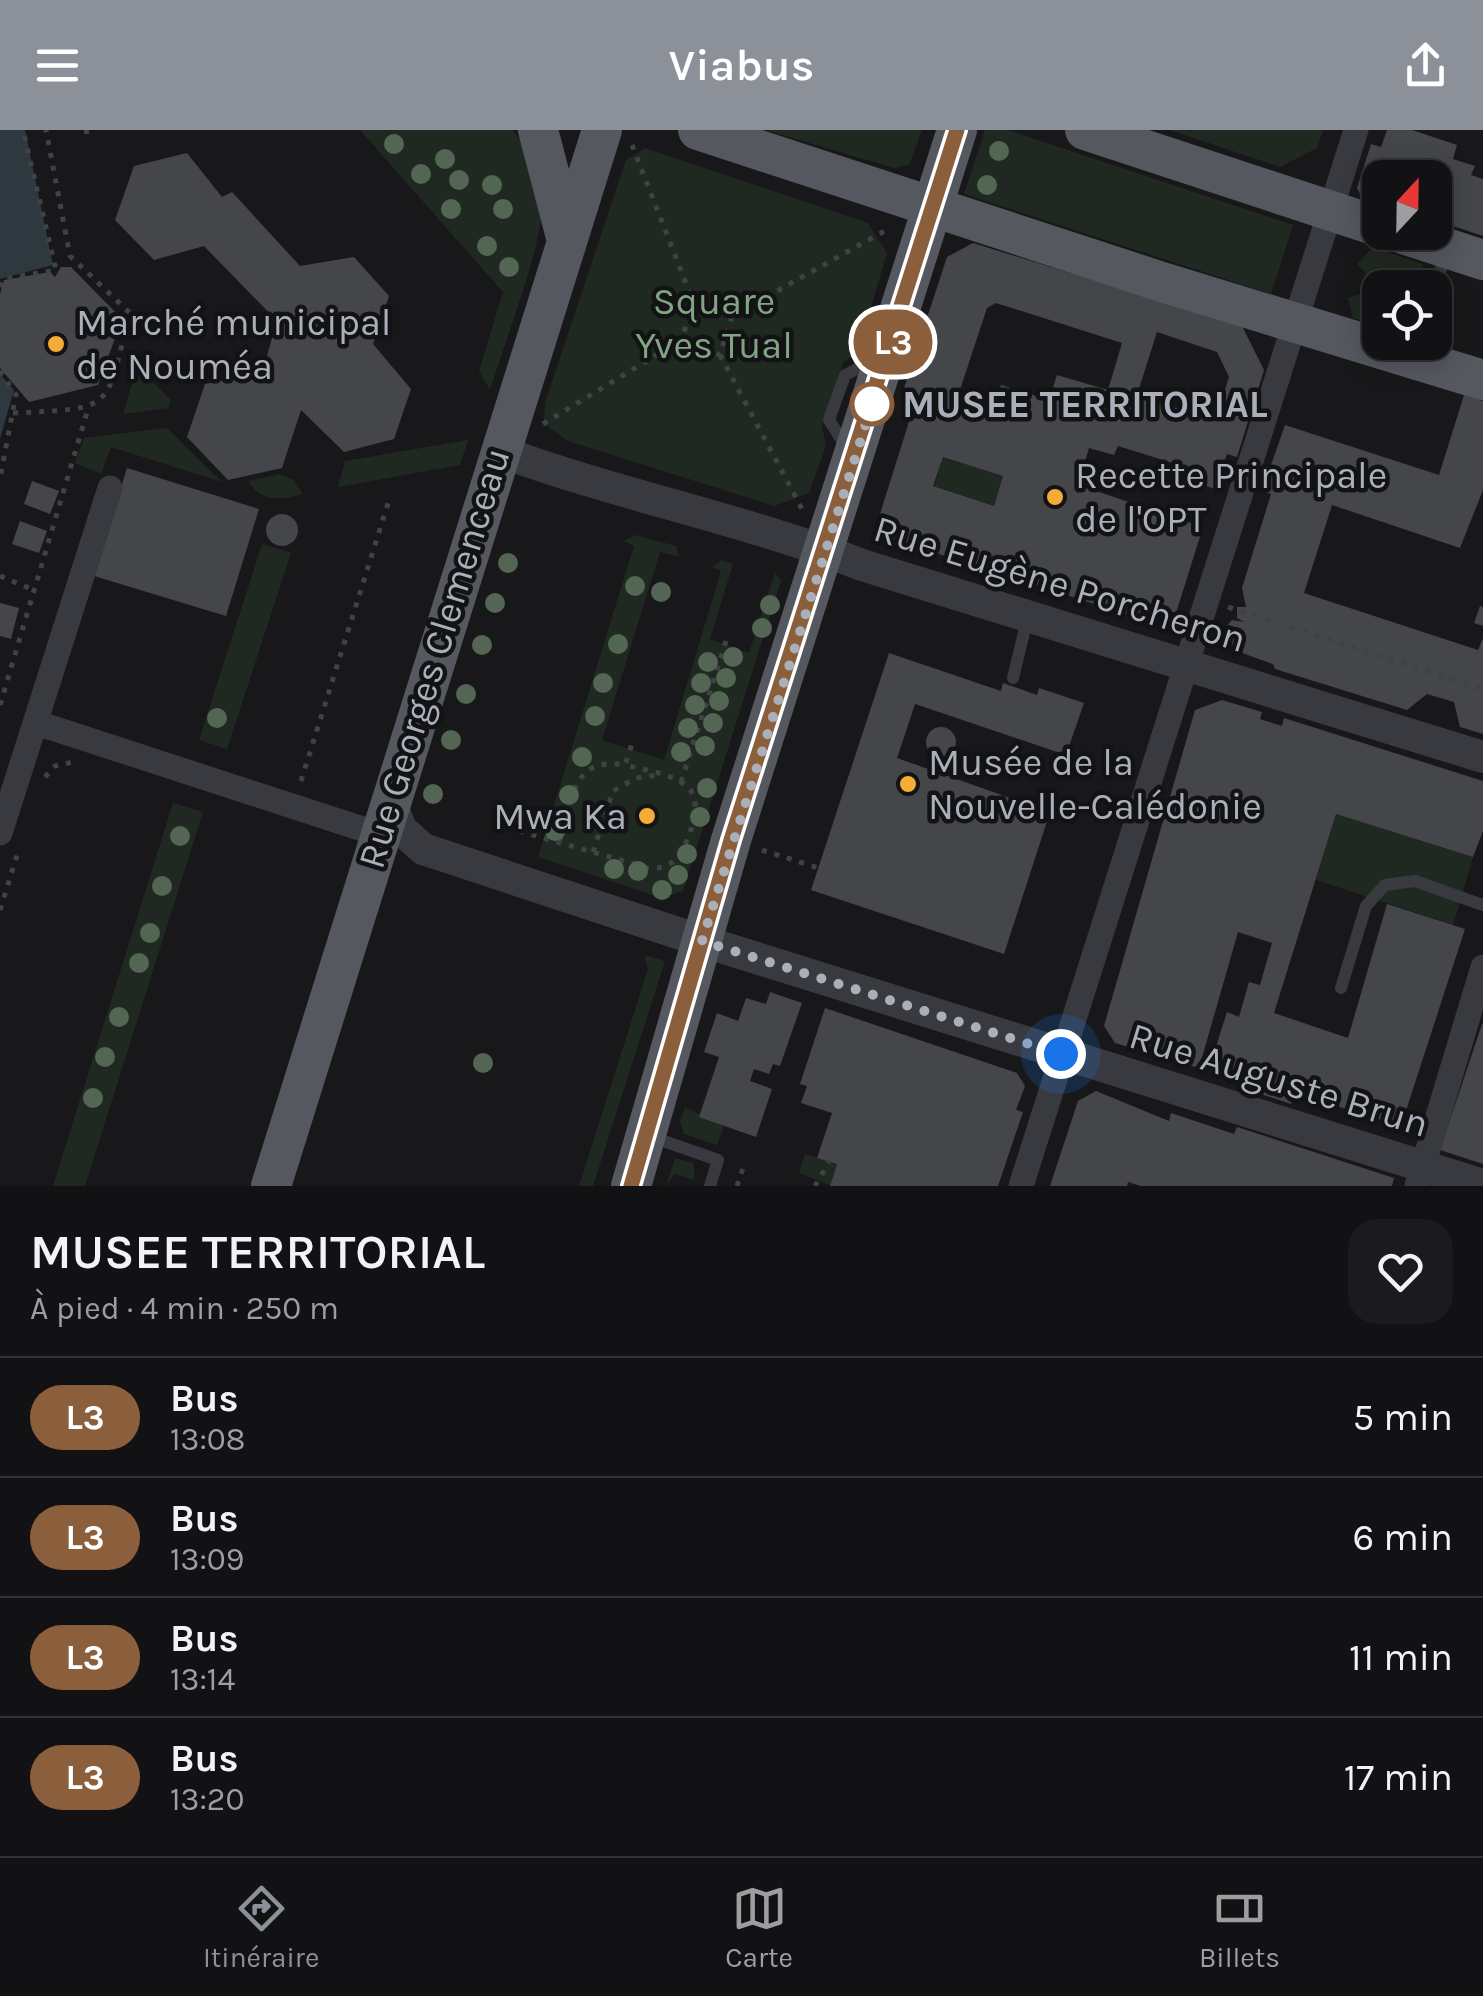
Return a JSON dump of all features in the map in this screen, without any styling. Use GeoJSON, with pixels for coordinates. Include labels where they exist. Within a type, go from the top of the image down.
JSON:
{"type":"FeatureCollection","features":[{"type":"Feature","properties":{"kind":"main road"},"geometry":{"type":"LineString","coordinates":[[538,130],[566,240]]}},
{"type":"Feature","properties":{"kind":"main road"},"geometry":{"type":"LineString","coordinates":[[698,130],[1297,324],[1362,338]]}},
{"type":"Feature","properties":{"kind":"main road"},"geometry":{"type":"LineString","coordinates":[[631,1186],[731,840],[889,354],[957,130]]}},
{"type":"Feature","properties":{"kind":"main road"},"geometry":{"type":"LineString","coordinates":[[1085,130],[1362,221]]}},
{"type":"Feature","properties":{"kind":"main road","name":"Rue Georges Clemenceau"},"geometry":{"type":"LineString","coordinates":[[270,1182],[473,548],[499,451],[566,240],[618,141]]}},
{"type":"Feature","properties":{"kind":"main road"},"geometry":{"type":"LineString","coordinates":[[1437,360],[1483,380]]}},
{"type":"Feature","properties":{"kind":"street"},"geometry":{"type":"LineString","coordinates":[[1021,1186],[1356,130]]}},
{"type":"Feature","properties":{"kind":"street","name":"Rue Eugène Porcheron"},"geometry":{"type":"LineString","coordinates":[[499,451],[1483,757]]}},
{"type":"Feature","properties":{"kind":"street"},"geometry":{"type":"LineString","coordinates":[[12,835],[37,723],[110,488]]}},
{"type":"Feature","properties":{"kind":"street"},"geometry":{"type":"LineString","coordinates":[[37,723],[384,818]]}},
{"type":"Feature","properties":{"kind":"street","name":"Rue Auguste Brun"},"geometry":{"type":"LineString","coordinates":[[384,818],[423,849],[1061,1054],[1420,1176],[1483,1185]]}},
{"type":"Feature","properties":{"kind":"street"},"geometry":{"type":"LineString","coordinates":[[1420,1176],[1483,967]]}},
{"type":"Feature","properties":{"kind":"lane"},"geometry":{"type":"LineString","coordinates":[[1013,678],[1028,614]]}},
{"type":"Feature","properties":{"kind":"lane"},"geometry":{"type":"LineString","coordinates":[[1341,988],[1366,906],[1385,884],[1416,882],[1483,905]]}},
{"type":"Feature","properties":{"kind":"lane"},"geometry":{"type":"LineString","coordinates":[[647,1135],[718,1160],[710,1186]]}},
{"type":"Feature","properties":{"kind":"path"},"geometry":{"type":"LineString","coordinates":[[0,287],[3,279],[56,270],[23,130]]}},
{"type":"Feature","properties":{"kind":"path"},"geometry":{"type":"LineString","coordinates":[[13,413],[88,409],[110,392],[130,313],[70,256],[46,130]]}},
{"type":"Feature","properties":{"kind":"path"},"geometry":{"type":"LineString","coordinates":[[537,429],[681,340],[694,304],[618,141],[641,140]]}},
{"type":"Feature","properties":{"kind":"path"},"geometry":{"type":"LineString","coordinates":[[720,355],[732,316],[888,225],[896,244]]}},
{"type":"Feature","properties":{"kind":"path"},"geometry":{"type":"LineString","coordinates":[[694,304],[732,316]]}},
{"type":"Feature","properties":{"kind":"path"},"geometry":{"type":"LineString","coordinates":[[681,340],[720,355],[805,508],[790,508]]}},
{"type":"Feature","properties":{"kind":"path"},"geometry":{"type":"LineString","coordinates":[[0,371],[14,387],[0,478]]}},
{"type":"Feature","properties":{"kind":"path"},"geometry":{"type":"LineString","coordinates":[[0,705],[88,409]]}},
{"type":"Feature","properties":{"kind":"path"},"geometry":{"type":"LineString","coordinates":[[537,418],[537,429]]}},
{"type":"Feature","properties":{"kind":"path"},"geometry":{"type":"LineString","coordinates":[[537,429],[546,434]]}},
{"type":"Feature","properties":{"kind":"path"},"geometry":{"type":"LineString","coordinates":[[315,785],[301,780],[390,497]]}},
{"type":"Feature","properties":{"kind":"path"},"geometry":{"type":"LineString","coordinates":[[0,576],[36,591]]}},
{"type":"Feature","properties":{"kind":"path"},"geometry":{"type":"LineString","coordinates":[[1206,600],[1483,689]]}},
{"type":"Feature","properties":{"kind":"path"},"geometry":{"type":"LineString","coordinates":[[682,782],[727,638]]}},
{"type":"Feature","properties":{"kind":"path"},"geometry":{"type":"LineString","coordinates":[[625,765],[633,741]]}},
{"type":"Feature","properties":{"kind":"path"},"geometry":{"type":"LineString","coordinates":[[40,782],[55,766],[78,762]]}},
{"type":"Feature","properties":{"kind":"path"},"geometry":{"type":"LineString","coordinates":[[519,831],[648,868],[669,864],[682,852],[696,808],[694,794],[682,782],[625,765],[592,765],[581,774],[559,841]]}},
{"type":"Feature","properties":{"kind":"path"},"geometry":{"type":"LineString","coordinates":[[592,852],[613,791],[636,778],[660,775]]}},
{"type":"Feature","properties":{"kind":"path"},"geometry":{"type":"LineString","coordinates":[[0,910],[12,835]]}},
{"type":"Feature","properties":{"kind":"path"},"geometry":{"type":"LineString","coordinates":[[731,840],[818,868]]}},
{"type":"Feature","properties":{"kind":"path"},"geometry":{"type":"LineString","coordinates":[[814,1186],[829,1162]]}},
{"type":"Feature","properties":{"kind":"path"},"geometry":{"type":"LineString","coordinates":[[737,1186],[743,1168]]}},
{"type":"Feature","properties":{"kind":"green space"},"geometry":{"type":"Polygon","coordinates":[[[360,130],[512,130],[528,153],[542,192],[541,220],[530,268],[490,390],[479,371],[503,292],[360,130]]]}},
{"type":"Feature","properties":{"kind":"green space"},"geometry":{"type":"Polygon","coordinates":[[[765,130],[922,130],[909,165],[894,168],[765,130]]]}},
{"type":"Feature","properties":{"kind":"green space"},"geometry":{"type":"Polygon","coordinates":[[[985,130],[1008,130],[1293,225],[1271,294],[964,194],[985,130]]]}},
{"type":"Feature","properties":{"kind":"green space"},"geometry":{"type":"Polygon","coordinates":[[[1170,130],[1323,130],[1317,148],[1280,167],[1170,130]]]}},
{"type":"Feature","properties":{"kind":"green space","name":"Square Yves Tual"},"geometry":{"type":"Polygon","coordinates":[[[645,148],[868,223],[887,253],[857,354],[844,361],[822,426],[826,446],[809,493],[774,506],[568,441],[544,424],[545,403],[626,160],[645,148]]]}},
{"type":"Feature","properties":{"kind":"green space"},"geometry":{"type":"Polygon","coordinates":[[[1370,250],[1382,250],[1423,264],[1421,270],[1362,270],[1357,264],[1370,250]]]}},
{"type":"Feature","properties":{"kind":"green space"},"geometry":{"type":"Polygon","coordinates":[[[1362,287],[1362,321],[1353,318],[1348,298],[1360,294],[1362,287]]]}},
{"type":"Feature","properties":{"kind":"green space"},"geometry":{"type":"Polygon","coordinates":[[[137,367],[171,400],[168,408],[123,414],[137,367]]]}},
{"type":"Feature","properties":{"kind":"green space"},"geometry":{"type":"Polygon","coordinates":[[[167,428],[222,482],[111,447],[101,474],[75,463],[84,438],[167,428]]]}},
{"type":"Feature","properties":{"kind":"green space"},"geometry":{"type":"Polygon","coordinates":[[[468,440],[460,465],[338,487],[345,461],[468,440]]]}},
{"type":"Feature","properties":{"kind":"green space"},"geometry":{"type":"Polygon","coordinates":[[[943,457],[1003,476],[994,506],[934,486],[943,457]]]}},
{"type":"Feature","properties":{"kind":"green space"},"geometry":{"type":"Polygon","coordinates":[[[280,474],[294,480],[303,494],[272,498],[259,493],[248,481],[280,474]]]}},
{"type":"Feature","properties":{"kind":"green space"},"geometry":{"type":"Polygon","coordinates":[[[635,535],[676,546],[679,557],[660,552],[602,740],[664,760],[721,571],[712,567],[722,560],[733,564],[710,639],[749,653],[775,573],[781,581],[683,891],[662,898],[538,857],[634,546],[624,541],[635,535]]]}},
{"type":"Feature","properties":{"kind":"green space"},"geometry":{"type":"Polygon","coordinates":[[[262,544],[291,553],[227,749],[199,740],[262,544]]]}},
{"type":"Feature","properties":{"kind":"green space"},"geometry":{"type":"Polygon","coordinates":[[[173,803],[203,812],[85,1186],[53,1186],[173,803]]]}},
{"type":"Feature","properties":{"kind":"green space"},"geometry":{"type":"Polygon","coordinates":[[[1336,814],[1473,857],[1453,925],[1316,880],[1336,814]]]}},
{"type":"Feature","properties":{"kind":"green space"},"geometry":{"type":"Polygon","coordinates":[[[644,955],[665,961],[593,1186],[579,1186],[648,969],[644,955]]]}},
{"type":"Feature","properties":{"kind":"green space"},"geometry":{"type":"Polygon","coordinates":[[[685,1107],[724,1126],[717,1145],[684,1134],[680,1122],[685,1107]]]}},
{"type":"Feature","properties":{"kind":"green space"},"geometry":{"type":"Polygon","coordinates":[[[805,1154],[837,1164],[830,1185],[799,1173],[805,1154]]]}},
{"type":"Feature","properties":{"kind":"green space"},"geometry":{"type":"Polygon","coordinates":[[[675,1158],[694,1163],[694,1180],[674,1174],[666,1186],[675,1158]]]}},
{"type":"Feature","properties":{"kind":"shaded area"},"geometry":{"type":"Polygon","coordinates":[[[0,130],[25,130],[53,265],[0,279],[0,130]]]}},
{"type":"Feature","properties":{"kind":"shaded area"},"geometry":{"type":"Polygon","coordinates":[[[0,374],[14,390],[0,439],[0,374]]]}},
{"type":"Feature","properties":{"kind":"building"},"geometry":{"type":"Polygon","coordinates":[[[1387,130],[1412,130],[1457,145],[1453,159],[1475,166],[1471,175],[1483,179],[1483,236],[1452,226],[1452,160],[1366,160],[1371,144],[1381,147],[1387,130]]]}},
{"type":"Feature","properties":{"kind":"building","name":"Marché municipal de Nouméa"},"geometry":{"type":"Polygon","coordinates":[[[187,153],[222,197],[232,192],[300,266],[354,257],[389,296],[373,344],[411,389],[394,439],[344,452],[301,410],[282,468],[228,480],[187,437],[205,384],[262,373],[277,321],[204,246],[154,260],[115,220],[134,166],[187,153]]]}},
{"type":"Feature","properties":{"kind":"building"},"geometry":{"type":"Polygon","coordinates":[[[1362,172],[1362,198],[1357,188],[1362,172]]]}},
{"type":"Feature","properties":{"kind":"building","name":"Recette Principale de l'OPT"},"geometry":{"type":"Polygon","coordinates":[[[973,243],[1242,326],[1264,370],[1237,457],[1227,454],[1215,489],[1191,481],[1195,470],[1118,446],[1114,455],[1089,448],[1078,485],[1203,527],[1176,613],[1162,608],[1156,624],[874,533],[918,393],[904,388],[947,257],[973,243]],[[996,303],[987,308],[955,405],[989,417],[1001,385],[1049,400],[1057,375],[1108,390],[1122,343],[996,303]],[[1157,332],[1137,395],[1215,421],[1229,377],[1217,352],[1157,332]],[[943,457],[933,486],[994,506],[1003,476],[943,457]]]}},
{"type":"Feature","properties":{"kind":"building","name":"Marché municipal de Nouméa"},"geometry":{"type":"Polygon","coordinates":[[[61,267],[71,267],[122,319],[98,385],[29,402],[0,368],[0,294],[4,280],[50,272],[55,277],[61,267]]]}},
{"type":"Feature","properties":{"kind":"building"},"geometry":{"type":"Polygon","coordinates":[[[1464,395],[1483,401],[1483,490],[1460,548],[1332,505],[1304,593],[1478,650],[1483,638],[1483,734],[1460,727],[1454,702],[1427,694],[1407,710],[1275,669],[1273,664],[1234,650],[1226,627],[1232,620],[1244,622],[1237,618],[1237,607],[1246,607],[1242,588],[1271,494],[1262,491],[1285,425],[1439,475],[1464,395]]]}},
{"type":"Feature","properties":{"kind":"building"},"geometry":{"type":"Polygon","coordinates":[[[127,468],[259,509],[226,616],[94,576],[127,468]]]}},
{"type":"Feature","properties":{"kind":"building"},"geometry":{"type":"Polygon","coordinates":[[[32,481],[59,491],[50,514],[24,504],[32,481]]]}},
{"type":"Feature","properties":{"kind":"building"},"geometry":{"type":"Polygon","coordinates":[[[282,514],[293,519],[298,530],[293,541],[282,546],[271,541],[266,530],[271,519],[282,514]]]}},
{"type":"Feature","properties":{"kind":"building"},"geometry":{"type":"Polygon","coordinates":[[[20,521],[47,531],[39,553],[12,544],[20,521]]]}},
{"type":"Feature","properties":{"kind":"building"},"geometry":{"type":"Polygon","coordinates":[[[0,603],[19,608],[11,639],[0,636],[0,603]]]}},
{"type":"Feature","properties":{"kind":"building"},"geometry":{"type":"Polygon","coordinates":[[[1480,606],[1483,607],[1483,626],[1474,623],[1480,606]]]}},
{"type":"Feature","properties":{"kind":"building","name":"Musée de la Nouvelle-Calédonie"},"geometry":{"type":"Polygon","coordinates":[[[889,653],[1001,691],[1003,683],[1037,695],[1039,688],[1084,703],[1066,755],[915,704],[897,758],[1050,812],[1004,954],[811,890],[889,653]]]}},
{"type":"Feature","properties":{"kind":"building"},"geometry":{"type":"Polygon","coordinates":[[[1222,700],[1262,712],[1260,719],[1282,726],[1284,718],[1483,781],[1483,831],[1473,857],[1336,814],[1274,1013],[1348,1038],[1387,904],[1465,929],[1401,1126],[1294,1093],[1291,1104],[1249,1090],[1253,1078],[1212,1059],[1227,1012],[1239,1017],[1249,982],[1260,985],[1272,943],[1238,932],[1199,1068],[1115,1043],[1104,1026],[1195,710],[1222,700]]]}},
{"type":"Feature","properties":{"kind":"building"},"geometry":{"type":"Polygon","coordinates":[[[941,727],[952,731],[956,742],[952,753],[941,757],[930,753],[926,742],[930,731],[941,727]]]}},
{"type":"Feature","properties":{"kind":"building"},"geometry":{"type":"Polygon","coordinates":[[[770,992],[802,1003],[780,1066],[773,1064],[769,1074],[754,1069],[750,1081],[772,1089],[756,1137],[699,1117],[719,1057],[704,1052],[717,1013],[738,1021],[746,998],[766,1004],[770,992]]]}},
{"type":"Feature","properties":{"kind":"building"},"geometry":{"type":"Polygon","coordinates":[[[825,1008],[1017,1073],[1025,1086],[1016,1110],[1023,1112],[998,1186],[830,1186],[837,1164],[817,1158],[832,1113],[801,1103],[807,1086],[800,1084],[825,1008]]]}},
{"type":"Feature","properties":{"kind":"building"},"geometry":{"type":"Polygon","coordinates":[[[1483,1024],[1483,1164],[1440,1150],[1483,1024]]]}},
{"type":"Feature","properties":{"kind":"building"},"geometry":{"type":"Polygon","coordinates":[[[1096,1091],[1169,1121],[1171,1113],[1234,1134],[1237,1127],[1394,1178],[1392,1186],[1141,1186],[1128,1182],[1127,1186],[1050,1186],[1078,1101],[1096,1091]]]}},
{"type":"Feature","properties":{"kind":"bus line","name":"L3"},"geometry":{"type":"LineString","coordinates":[[631,1186],[731,840],[889,354],[957,130]]}},
{"type":"Feature","properties":{"kind":"place","name":"Marché municipal de Nouméa"},"geometry":{"type":"Point","coordinates":[56,344]}},
{"type":"Feature","properties":{"kind":"place","name":"MUSEE TERRITORIAL"},"geometry":{"type":"Point","coordinates":[872,404]}},
{"type":"Feature","properties":{"kind":"place","name":"Recette Principale de l'OPT"},"geometry":{"type":"Point","coordinates":[1055,497]}},
{"type":"Feature","properties":{"kind":"place","name":"Musée de la Nouvelle-Calédonie"},"geometry":{"type":"Point","coordinates":[908,784]}},
{"type":"Feature","properties":{"kind":"place","name":"Mwa Ka"},"geometry":{"type":"Point","coordinates":[647,816]}},
{"type":"Feature","properties":{"kind":"route"},"geometry":{"type":"LineString","coordinates":[[872,404],[877,389],[702,941],[1061,1054]]}}]}
